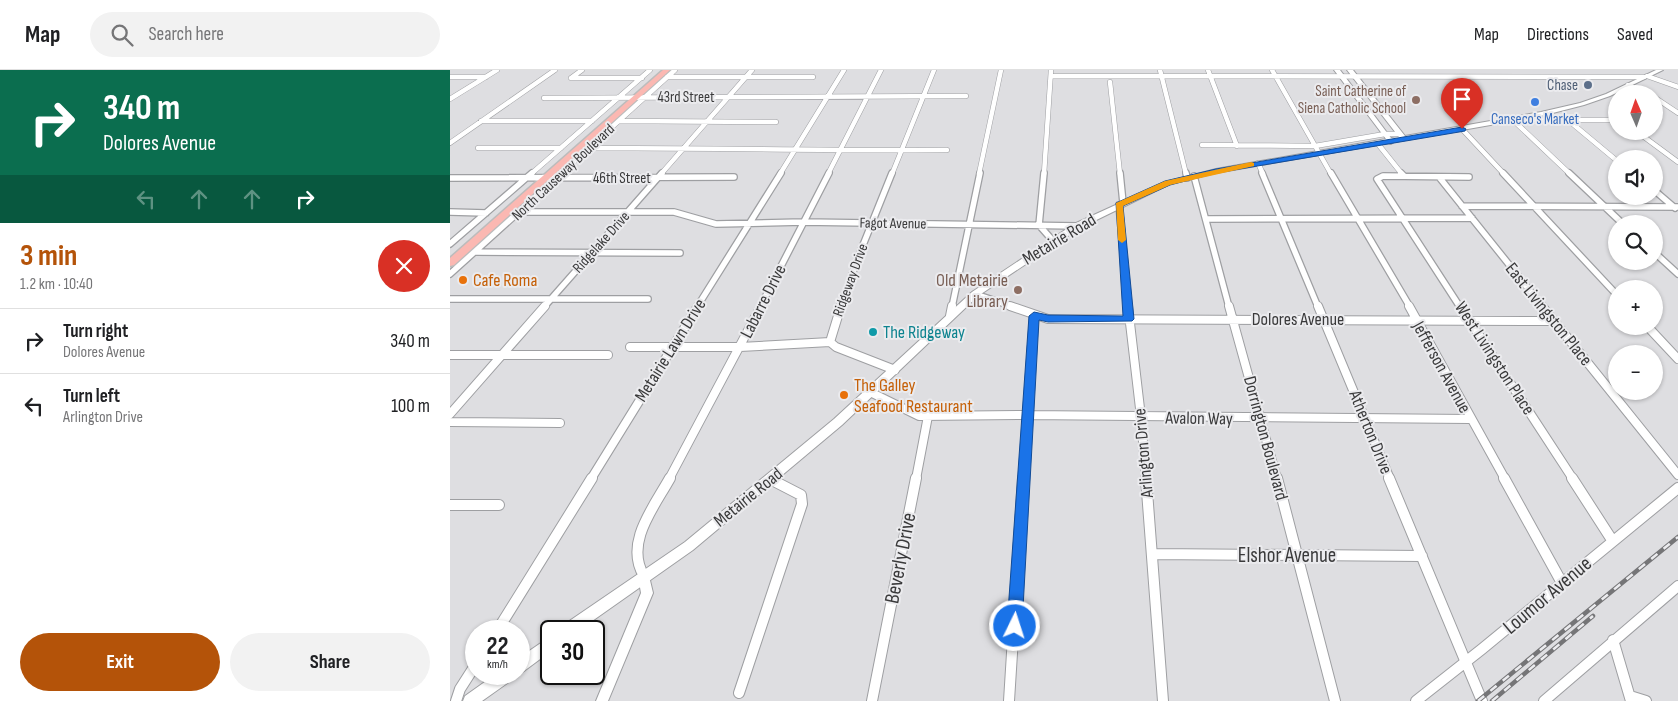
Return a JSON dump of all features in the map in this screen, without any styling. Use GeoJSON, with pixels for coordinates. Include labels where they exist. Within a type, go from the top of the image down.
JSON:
{"type":"FeatureCollection","features":[{"type":"Feature","properties":{"kind":"highway","name":"North Causeway Boulevard"},"geometry":{"type":"LineString","coordinates":[[450,263],[546,178],[632,98],[659,70]]}},
{"type":"Feature","properties":{"kind":"highway","name":"North Causeway Boulevard"},"geometry":{"type":"LineString","coordinates":[[450,254],[536,178],[632,98],[667,74]]}},
{"type":"Feature","properties":{"kind":"main road","name":"Metairie Road"},"geometry":{"type":"LineString","coordinates":[[1628,85],[1658,70]]}},
{"type":"Feature","properties":{"kind":"main road"},"geometry":{"type":"LineString","coordinates":[[1340,73],[1391,142]]}},
{"type":"Feature","properties":{"kind":"main road"},"geometry":{"type":"LineString","coordinates":[[1352,73],[1402,137]]}},
{"type":"Feature","properties":{"kind":"main road","name":"Metairie Road"},"geometry":{"type":"LineString","coordinates":[[582,620],[689,546],[770,479],[895,370],[975,294],[1077,226],[1168,183],[1190,177],[1319,153],[1391,142],[1402,137],[1513,120],[1582,104],[1608,93]]}},
{"type":"Feature","properties":{"kind":"main road"},"geometry":{"type":"LineString","coordinates":[[470,701],[493,685]]}},
{"type":"Feature","properties":{"kind":"street"},"geometry":{"type":"LineString","coordinates":[[451,98],[497,70]]}},
{"type":"Feature","properties":{"kind":"street"},"geometry":{"type":"LineString","coordinates":[[450,143],[555,70]]}},
{"type":"Feature","properties":{"kind":"street"},"geometry":{"type":"LineString","coordinates":[[582,70],[571,78],[642,78]]}},
{"type":"Feature","properties":{"kind":"street","name":"North Causeway Boulevard"},"geometry":{"type":"LineString","coordinates":[[450,274],[618,121],[642,78],[650,70]]}},
{"type":"Feature","properties":{"kind":"street","name":"North Causeway Boulevard"},"geometry":{"type":"LineString","coordinates":[[667,74],[675,70]]}},
{"type":"Feature","properties":{"kind":"street","name":"Ridgelake Drive"},"geometry":{"type":"LineString","coordinates":[[450,414],[752,70]]}},
{"type":"Feature","properties":{"kind":"street","name":"Metairie Lawn Drive"},"geometry":{"type":"LineString","coordinates":[[504,620],[844,70]]}},
{"type":"Feature","properties":{"kind":"street","name":"Labarre Drive"},"geometry":{"type":"LineString","coordinates":[[644,576],[640,570],[635,550],[642,530],[740,347],[881,70]]}},
{"type":"Feature","properties":{"kind":"street","name":"Ridgeway Drive"},"geometry":{"type":"LineString","coordinates":[[830,342],[830,337],[872,223],[934,70]]}},
{"type":"Feature","properties":{"kind":"street"},"geometry":{"type":"LineString","coordinates":[[950,316],[1001,70]]}},
{"type":"Feature","properties":{"kind":"street"},"geometry":{"type":"LineString","coordinates":[[1092,70],[1093,76]]}},
{"type":"Feature","properties":{"kind":"street"},"geometry":{"type":"LineString","coordinates":[[1126,70],[1126,76]]}},
{"type":"Feature","properties":{"kind":"street"},"geometry":{"type":"LineString","coordinates":[[1480,70],[1486,75]]}},
{"type":"Feature","properties":{"kind":"street"},"geometry":{"type":"LineString","coordinates":[[1543,70],[1551,76],[1647,76],[1678,88]]}},
{"type":"Feature","properties":{"kind":"street"},"geometry":{"type":"LineString","coordinates":[[1600,70],[1612,77]]}},
{"type":"Feature","properties":{"kind":"street"},"geometry":{"type":"LineString","coordinates":[[1053,241],[1039,225],[1051,73],[1093,76],[1160,73],[1419,73],[1647,76]]}},
{"type":"Feature","properties":{"kind":"street","name":"Dorrington Boulevard"},"geometry":{"type":"LineString","coordinates":[[1160,73],[1190,177],[1207,218],[1335,701]]}},
{"type":"Feature","properties":{"kind":"street"},"geometry":{"type":"LineString","coordinates":[[1209,73],[1238,146]]}},
{"type":"Feature","properties":{"kind":"street","name":"Jefferson Avenue"},"geometry":{"type":"LineString","coordinates":[[1274,73],[1319,153],[1359,218],[1562,583]]}},
{"type":"Feature","properties":{"kind":"street"},"geometry":{"type":"LineString","coordinates":[[1419,73],[1454,76],[1486,75]]}},
{"type":"Feature","properties":{"kind":"street"},"geometry":{"type":"LineString","coordinates":[[667,74],[813,77]]}},
{"type":"Feature","properties":{"kind":"street"},"geometry":{"type":"LineString","coordinates":[[1454,76],[1478,98]]}},
{"type":"Feature","properties":{"kind":"street"},"geometry":{"type":"LineString","coordinates":[[450,77],[486,77]]}},
{"type":"Feature","properties":{"kind":"street","name":"Arlington Drive"},"geometry":{"type":"LineString","coordinates":[[1110,82],[1129,319],[1152,554],[1163,701]]}},
{"type":"Feature","properties":{"kind":"street","name":"43rd Street"},"geometry":{"type":"LineString","coordinates":[[544,98],[966,96]]}},
{"type":"Feature","properties":{"kind":"street","name":"North Causeway Boulevard"},"geometry":{"type":"LineString","coordinates":[[450,244],[592,122],[632,98]]}},
{"type":"Feature","properties":{"kind":"street"},"geometry":{"type":"LineString","coordinates":[[1663,103],[1678,113]]}},
{"type":"Feature","properties":{"kind":"street"},"geometry":{"type":"LineString","coordinates":[[1513,120],[1608,120]]}},
{"type":"Feature","properties":{"kind":"street"},"geometry":{"type":"LineString","coordinates":[[1513,120],[1613,215]]}},
{"type":"Feature","properties":{"kind":"street"},"geometry":{"type":"LineString","coordinates":[[1568,120],[1608,153]]}},
{"type":"Feature","properties":{"kind":"street"},"geometry":{"type":"LineString","coordinates":[[618,121],[776,122]]}},
{"type":"Feature","properties":{"kind":"street"},"geometry":{"type":"LineString","coordinates":[[480,122],[592,122]]}},
{"type":"Feature","properties":{"kind":"street"},"geometry":{"type":"LineString","coordinates":[[1462,129],[1608,285]]}},
{"type":"Feature","properties":{"kind":"street"},"geometry":{"type":"LineString","coordinates":[[1202,145],[1315,146],[1385,134],[1402,137]]}},
{"type":"Feature","properties":{"kind":"street"},"geometry":{"type":"LineString","coordinates":[[1648,140],[1678,162]]}},
{"type":"Feature","properties":{"kind":"street"},"geometry":{"type":"LineString","coordinates":[[1378,144],[1404,176],[1469,177]]}},
{"type":"Feature","properties":{"kind":"street"},"geometry":{"type":"LineString","coordinates":[[478,148],[561,148]]}},
{"type":"Feature","properties":{"kind":"street"},"geometry":{"type":"LineString","coordinates":[[589,148],[752,148],[794,151],[947,150]]}},
{"type":"Feature","properties":{"kind":"street","name":"Atherton Drive"},"geometry":{"type":"LineString","coordinates":[[1258,164],[1366,418],[1482,701]]}},
{"type":"Feature","properties":{"kind":"street","name":"West Livingston Place"},"geometry":{"type":"LineString","coordinates":[[1404,176],[1378,178],[1378,181],[1612,540]]}},
{"type":"Feature","properties":{"kind":"street","name":"46th Street"},"geometry":{"type":"LineString","coordinates":[[450,178],[734,177]]}},
{"type":"Feature","properties":{"kind":"street","name":"East Livingston Place"},"geometry":{"type":"LineString","coordinates":[[1439,177],[1678,475]]}},
{"type":"Feature","properties":{"kind":"street"},"geometry":{"type":"LineString","coordinates":[[1663,197],[1677,208]]}},
{"type":"Feature","properties":{"kind":"street"},"geometry":{"type":"LineString","coordinates":[[1462,206],[1677,208]]}},
{"type":"Feature","properties":{"kind":"street"},"geometry":{"type":"LineString","coordinates":[[450,212],[486,213]]}},
{"type":"Feature","properties":{"kind":"street"},"geometry":{"type":"LineString","coordinates":[[520,212],[628,212]]}},
{"type":"Feature","properties":{"kind":"street","name":"Fagot Avenue"},"geometry":{"type":"LineString","coordinates":[[628,212],[682,212],[709,223],[803,222],[1077,226]]}},
{"type":"Feature","properties":{"kind":"street"},"geometry":{"type":"LineString","coordinates":[[1207,218],[1472,218]]}},
{"type":"Feature","properties":{"kind":"street"},"geometry":{"type":"LineString","coordinates":[[476,252],[680,253]]}},
{"type":"Feature","properties":{"kind":"street"},"geometry":{"type":"LineString","coordinates":[[1663,260],[1678,274]]}},
{"type":"Feature","properties":{"kind":"street","name":"Dolores Avenue"},"geometry":{"type":"LineString","coordinates":[[975,294],[1038,317],[1554,320]]}},
{"type":"Feature","properties":{"kind":"street"},"geometry":{"type":"LineString","coordinates":[[450,299],[648,298]]}},
{"type":"Feature","properties":{"kind":"street"},"geometry":{"type":"LineString","coordinates":[[1009,701],[1019,569],[1027,414],[1038,317]]}},
{"type":"Feature","properties":{"kind":"street"},"geometry":{"type":"LineString","coordinates":[[1655,335],[1678,359]]}},
{"type":"Feature","properties":{"kind":"street"},"geometry":{"type":"LineString","coordinates":[[630,347],[740,347],[830,342],[836,347],[895,370]]}},
{"type":"Feature","properties":{"kind":"street"},"geometry":{"type":"LineString","coordinates":[[450,355],[608,355]]}},
{"type":"Feature","properties":{"kind":"street","name":"Avalon Way"},"geometry":{"type":"LineString","coordinates":[[870,392],[914,414],[928,416],[1027,414],[1140,417],[1470,419]]}},
{"type":"Feature","properties":{"kind":"street","name":"Beverly Drive"},"geometry":{"type":"LineString","coordinates":[[872,701],[928,416]]}},
{"type":"Feature","properties":{"kind":"street"},"geometry":{"type":"LineString","coordinates":[[450,422],[560,423]]}},
{"type":"Feature","properties":{"kind":"street"},"geometry":{"type":"LineString","coordinates":[[738,693],[802,504],[801,494],[770,479]]}},
{"type":"Feature","properties":{"kind":"street","name":"Loumor Avenue"},"geometry":{"type":"LineString","coordinates":[[1416,701],[1467,663],[1612,540],[1678,488]]}},
{"type":"Feature","properties":{"kind":"street"},"geometry":{"type":"LineString","coordinates":[[450,505],[499,505]]}},
{"type":"Feature","properties":{"kind":"street","name":"Elshor Avenue"},"geometry":{"type":"LineString","coordinates":[[1152,554],[1422,556]]}},
{"type":"Feature","properties":{"kind":"street"},"geometry":{"type":"LineString","coordinates":[[602,701],[647,593],[644,576]]}},
{"type":"Feature","properties":{"kind":"street"},"geometry":{"type":"LineString","coordinates":[[1544,701],[1678,586]]}},
{"type":"Feature","properties":{"kind":"street"},"geometry":{"type":"LineString","coordinates":[[1613,640],[1631,699],[1646,701]]}},
{"type":"Feature","properties":{"kind":"street"},"geometry":{"type":"LineString","coordinates":[[456,701],[465,681]]}},
{"type":"Feature","properties":{"kind":"railway"},"geometry":{"type":"LineString","coordinates":[[1478,701],[1678,537]]}},
{"type":"Feature","properties":{"kind":"railway"},"geometry":{"type":"LineString","coordinates":[[1492,701],[1593,616]]}},
{"type":"Feature","properties":{"kind":"slow traffic"},"geometry":{"type":"LineString","coordinates":[[1122,240],[1119,205],[1168,183],[1216,171],[1251,165]]}},
{"type":"Feature","properties":{"kind":"place","name":"Chase"},"geometry":{"type":"Point","coordinates":[1588,85]}},
{"type":"Feature","properties":{"kind":"place","name":"Saint Catherine of Siena Catholic School"},"geometry":{"type":"Point","coordinates":[1416,100]}},
{"type":"Feature","properties":{"kind":"place","name":"Canseco's Market"},"geometry":{"type":"Point","coordinates":[1535,102]}},
{"type":"Feature","properties":{"kind":"place","name":"Cafe Roma"},"geometry":{"type":"Point","coordinates":[463,280]}},
{"type":"Feature","properties":{"kind":"place","name":"Old Metairie Library"},"geometry":{"type":"Point","coordinates":[1018,290]}},
{"type":"Feature","properties":{"kind":"place","name":"The Ridgeway"},"geometry":{"type":"Point","coordinates":[873,332]}},
{"type":"Feature","properties":{"kind":"place","name":"The Galley Seafood Restaurant"},"geometry":{"type":"Point","coordinates":[844,395]}},
{"type":"Feature","properties":{"kind":"route"},"geometry":{"type":"LineString","coordinates":[[1015,626],[1034,316],[1048,319],[1129,319],[1119,205],[1168,183],[1216,171],[1462,129]]}}]}
